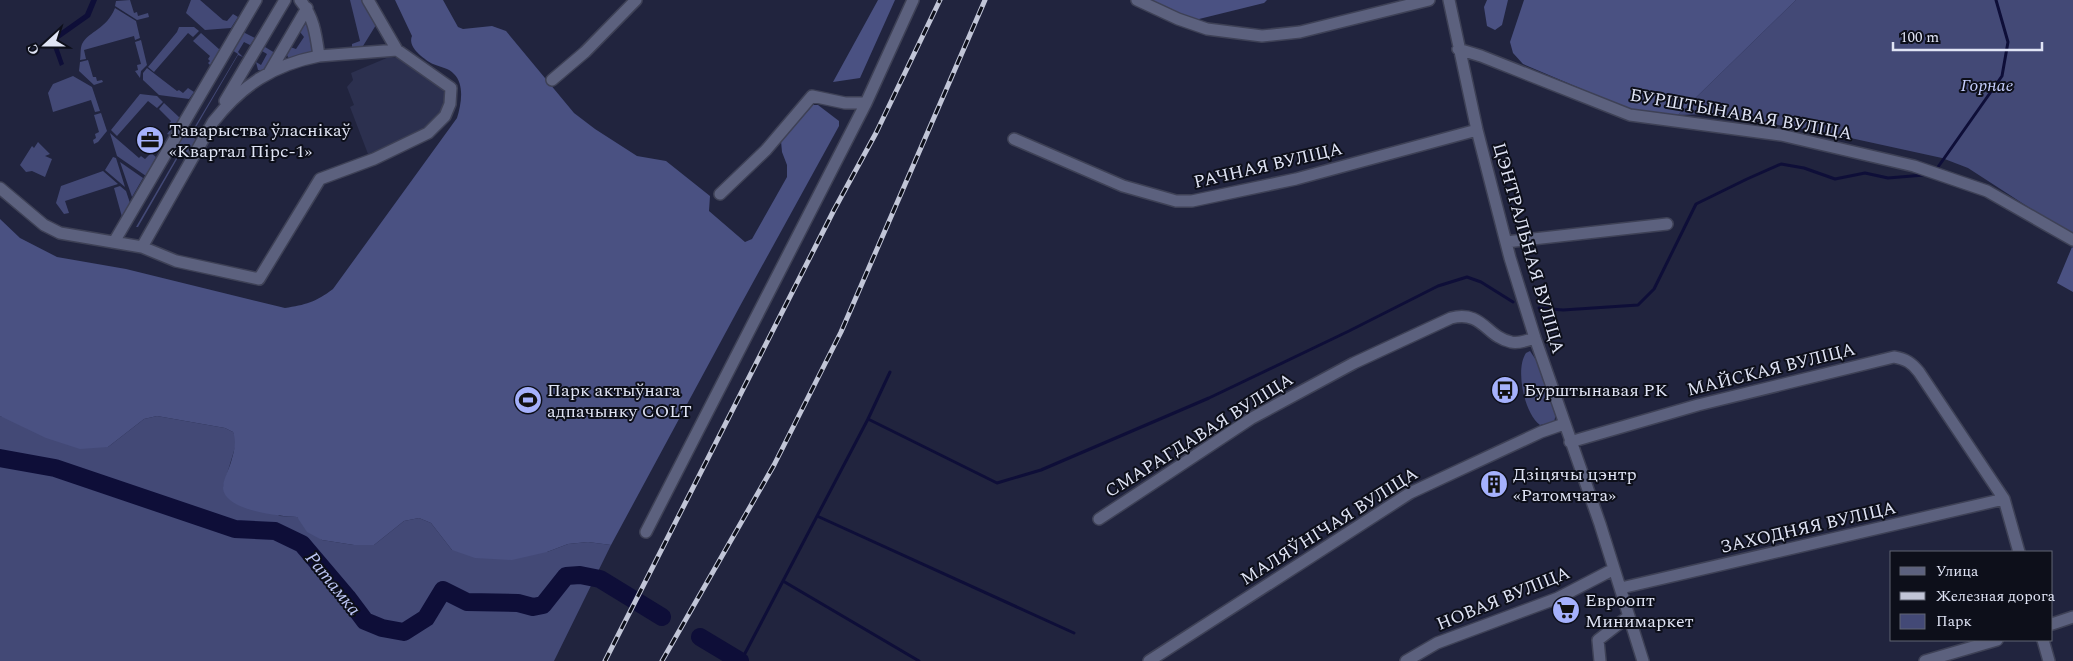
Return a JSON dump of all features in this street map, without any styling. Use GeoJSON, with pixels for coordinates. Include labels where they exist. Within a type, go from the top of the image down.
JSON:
{"type":"FeatureCollection","features":[{"type":"Feature","properties":{"kind":"street"},"geometry":{"type":"LineString","coordinates":[[114,242],[256,0]]}},
{"type":"Feature","properties":{"kind":"street"},"geometry":{"type":"LineString","coordinates":[[142,247],[285,0]]}},
{"type":"Feature","properties":{"kind":"street"},"geometry":{"type":"LineString","coordinates":[[0,188],[44,225],[60,233],[142,247],[176,261],[259,279],[320,180],[398,149],[428,133],[445,116],[450,104],[451,88],[397,50],[368,0]]}},
{"type":"Feature","properties":{"kind":"street"},"geometry":{"type":"LineString","coordinates":[[552,80],[585,52],[636,0]]}},
{"type":"Feature","properties":{"kind":"street"},"geometry":{"type":"LineString","coordinates":[[646,532],[866,103],[913,0]]}},
{"type":"Feature","properties":{"kind":"street"},"geometry":{"type":"LineString","coordinates":[[1137,0],[1178,19],[1207,29],[1262,36],[1300,32],[1430,0]]}},
{"type":"Feature","properties":{"kind":"street","name":"ЦЭНТРАЛЬНАЯ ВУЛІЦА"},"geometry":{"type":"LineString","coordinates":[[1449,0],[1458,49],[1477,130],[1506,242],[1535,338],[1621,588],[1643,661]]}},
{"type":"Feature","properties":{"kind":"street"},"geometry":{"type":"LineString","coordinates":[[269,73],[303,4]]}},
{"type":"Feature","properties":{"kind":"street"},"geometry":{"type":"LineString","coordinates":[[303,4],[316,36],[319,56]]}},
{"type":"Feature","properties":{"kind":"street","name":"БУРШТЫНАВАЯ ВУЛІЦА"},"geometry":{"type":"LineString","coordinates":[[1458,49],[1481,56],[1630,115],[1781,135],[1914,166],[1987,191],[2073,240]]}},
{"type":"Feature","properties":{"kind":"street"},"geometry":{"type":"LineString","coordinates":[[213,122],[225,106],[246,87],[284,65],[319,56],[397,50]]}},
{"type":"Feature","properties":{"kind":"street"},"geometry":{"type":"LineString","coordinates":[[720,194],[766,150],[812,96],[845,103],[866,103]]}},
{"type":"Feature","properties":{"kind":"street","name":"РАЧНАЯ ВУЛІЦА"},"geometry":{"type":"LineString","coordinates":[[1014,139],[1123,186],[1176,201],[1192,201],[1296,179],[1477,130]]}},
{"type":"Feature","properties":{"kind":"street"},"geometry":{"type":"LineString","coordinates":[[1506,242],[1667,224]]}},
{"type":"Feature","properties":{"kind":"street","name":"СМАРАГДАВАЯ ВУЛІЦА"},"geometry":{"type":"LineString","coordinates":[[1099,519],[1252,418],[1354,363],[1451,318],[1466,316],[1476,319],[1498,336],[1511,342],[1523,342],[1535,338]]}},
{"type":"Feature","properties":{"kind":"street","name":"МАЙСКАЯ ВУЛІЦА"},"geometry":{"type":"LineString","coordinates":[[1570,442],[1698,405],[1894,357],[1911,363],[1919,372],[2004,499]]}},
{"type":"Feature","properties":{"kind":"street","name":"МАЛЯЎНІЧАЯ ВУЛІЦА"},"geometry":{"type":"LineString","coordinates":[[1149,661],[1410,493],[1541,432],[1564,424]]}},
{"type":"Feature","properties":{"kind":"street"},"geometry":{"type":"LineString","coordinates":[[2004,499],[2019,551]]}},
{"type":"Feature","properties":{"kind":"street","name":"ЗАХОДНЯЯ ВУЛІЦА"},"geometry":{"type":"LineString","coordinates":[[1621,588],[2004,499]]}},
{"type":"Feature","properties":{"kind":"street","name":"НОВАЯ ВУЛІЦА"},"geometry":{"type":"LineString","coordinates":[[1406,661],[1437,643],[1558,598],[1614,569]]}},
{"type":"Feature","properties":{"kind":"street"},"geometry":{"type":"LineString","coordinates":[[1600,661],[1598,640],[1629,616]]}},
{"type":"Feature","properties":{"kind":"street"},"geometry":{"type":"LineString","coordinates":[[2053,624],[2073,618]]}},
{"type":"Feature","properties":{"kind":"street"},"geometry":{"type":"LineString","coordinates":[[1925,661],[1994,641]]}},
{"type":"Feature","properties":{"kind":"street"},"geometry":{"type":"LineString","coordinates":[[2043,641],[2050,661]]}},
{"type":"Feature","properties":{"kind":"shaded area"},"geometry":{"type":"Polygon","coordinates":[[[91,0],[97,0],[90,17],[56,41],[64,64],[60,66],[52,44],[49,46],[47,41],[85,14],[91,0]]]}},
{"type":"Feature","properties":{"kind":"shaded area"},"geometry":{"type":"Polygon","coordinates":[[[395,0],[443,0],[458,27],[463,29],[492,26],[506,31],[574,113],[637,156],[666,161],[710,196],[709,211],[745,242],[752,239],[787,177],[787,165],[782,152],[781,141],[813,105],[818,105],[839,121],[839,126],[611,545],[588,542],[568,544],[547,552],[512,560],[475,558],[452,550],[431,523],[419,518],[404,521],[374,545],[354,545],[322,540],[307,532],[297,517],[254,511],[233,502],[226,496],[223,485],[235,443],[233,432],[225,428],[157,416],[144,419],[108,447],[80,449],[46,438],[0,416],[0,219],[20,238],[57,257],[126,269],[285,308],[310,302],[333,289],[457,118],[460,107],[461,89],[454,74],[450,70],[433,64],[417,52],[412,44],[412,36],[395,0]]]}},
{"type":"Feature","properties":{"kind":"shaded area"},"geometry":{"type":"Polygon","coordinates":[[[878,0],[895,0],[860,78],[833,82],[878,0]]]}},
{"type":"Feature","properties":{"kind":"shaded area"},"geometry":{"type":"Polygon","coordinates":[[[1149,0],[1267,0],[1264,3],[1195,20],[1149,0]]]}},
{"type":"Feature","properties":{"kind":"shaded area"},"geometry":{"type":"Polygon","coordinates":[[[1487,0],[1508,0],[1502,25],[1495,30],[1487,26],[1484,7],[1487,0]]]}},
{"type":"Feature","properties":{"kind":"shaded area"},"geometry":{"type":"Polygon","coordinates":[[[1524,0],[1796,0],[1678,115],[1629,109],[1523,64],[1513,53],[1510,42],[1524,0]]]}},
{"type":"Feature","properties":{"kind":"shaded area"},"geometry":{"type":"Polygon","coordinates":[[[389,57],[399,58],[421,75],[441,85],[444,91],[444,103],[436,120],[428,127],[415,135],[368,154],[350,107],[354,105],[347,87],[353,80],[351,73],[389,57]]]}},
{"type":"Feature","properties":{"kind":"shaded area"},"geometry":{"type":"Polygon","coordinates":[[[2073,248],[2073,292],[2057,283],[2073,248]]]}},
{"type":"Feature","properties":{"kind":"green space"},"geometry":{"type":"Polygon","coordinates":[[[130,0],[134,13],[137,12],[138,16],[148,13],[149,17],[137,20],[115,6],[116,1],[130,0]]]}},
{"type":"Feature","properties":{"kind":"green space"},"geometry":{"type":"Polygon","coordinates":[[[191,0],[200,0],[223,20],[227,21],[233,14],[238,17],[231,28],[205,30],[186,13],[191,0]]]}},
{"type":"Feature","properties":{"kind":"green space"},"geometry":{"type":"Polygon","coordinates":[[[350,0],[362,0],[376,25],[363,46],[352,48],[352,44],[360,41],[350,0]]]}},
{"type":"Feature","properties":{"kind":"green space","name":"Горнае"},"geometry":{"type":"Polygon","coordinates":[[[1796,0],[2073,0],[2073,236],[1968,168],[1942,158],[1823,132],[1708,114],[1678,115],[1796,0]]]}},
{"type":"Feature","properties":{"kind":"green space"},"geometry":{"type":"Polygon","coordinates":[[[115,8],[136,21],[140,38],[135,40],[134,36],[84,50],[86,59],[80,60],[81,48],[85,39],[107,21],[115,8]]]}},
{"type":"Feature","properties":{"kind":"green space"},"geometry":{"type":"Polygon","coordinates":[[[307,24],[314,48],[309,54],[289,59],[286,53],[290,47],[296,49],[304,37],[300,32],[303,26],[307,24]]]}},
{"type":"Feature","properties":{"kind":"green space"},"geometry":{"type":"Polygon","coordinates":[[[179,27],[194,27],[199,31],[193,37],[188,33],[154,72],[148,67],[179,27]]]}},
{"type":"Feature","properties":{"kind":"green space"},"geometry":{"type":"Polygon","coordinates":[[[243,32],[255,38],[250,45],[244,42],[238,52],[243,57],[238,55],[192,134],[238,54],[232,50],[243,32]]]}},
{"type":"Feature","properties":{"kind":"green space"},"geometry":{"type":"Polygon","coordinates":[[[201,33],[220,50],[210,65],[208,59],[210,56],[193,41],[201,33]]]}},
{"type":"Feature","properties":{"kind":"green space"},"geometry":{"type":"Polygon","coordinates":[[[141,40],[147,65],[141,71],[140,78],[135,71],[138,70],[137,65],[141,64],[135,42],[141,40]]]}},
{"type":"Feature","properties":{"kind":"green space"},"geometry":{"type":"Polygon","coordinates":[[[265,47],[275,53],[266,69],[262,71],[258,70],[256,62],[261,65],[267,54],[262,51],[265,47]]]}},
{"type":"Feature","properties":{"kind":"green space"},"geometry":{"type":"Polygon","coordinates":[[[88,60],[93,77],[96,77],[97,81],[102,80],[103,82],[94,85],[79,71],[80,62],[88,60]]]}},
{"type":"Feature","properties":{"kind":"green space"},"geometry":{"type":"Polygon","coordinates":[[[147,68],[177,91],[179,90],[183,93],[188,88],[194,92],[189,99],[159,95],[143,80],[143,73],[147,68]]]}},
{"type":"Feature","properties":{"kind":"green space"},"geometry":{"type":"Polygon","coordinates":[[[73,76],[92,87],[100,111],[95,112],[91,100],[53,112],[48,93],[53,84],[73,76]]]}},
{"type":"Feature","properties":{"kind":"green space"},"geometry":{"type":"Polygon","coordinates":[[[140,94],[157,96],[163,102],[157,108],[148,101],[117,136],[111,130],[140,94]]]}},
{"type":"Feature","properties":{"kind":"green space"},"geometry":{"type":"Polygon","coordinates":[[[164,103],[180,118],[170,135],[167,134],[172,128],[168,125],[171,121],[159,109],[164,103]]]}},
{"type":"Feature","properties":{"kind":"green space"},"geometry":{"type":"Polygon","coordinates":[[[101,113],[107,131],[94,144],[95,134],[99,132],[94,115],[101,113]]]}},
{"type":"Feature","properties":{"kind":"green space"},"geometry":{"type":"Polygon","coordinates":[[[185,132],[197,140],[187,156],[180,154],[138,227],[136,227],[179,153],[174,147],[185,132]]]}},
{"type":"Feature","properties":{"kind":"green space"},"geometry":{"type":"Polygon","coordinates":[[[110,133],[139,158],[141,156],[145,159],[151,153],[156,157],[146,176],[117,156],[110,133]]]}},
{"type":"Feature","properties":{"kind":"green space"},"geometry":{"type":"Polygon","coordinates":[[[38,142],[50,154],[45,156],[52,159],[45,177],[32,171],[26,172],[20,165],[32,146],[34,148],[38,142]]]}},
{"type":"Feature","properties":{"kind":"green space"},"geometry":{"type":"Polygon","coordinates":[[[113,157],[116,158],[125,187],[105,170],[113,157]]]}},
{"type":"Feature","properties":{"kind":"green space"},"geometry":{"type":"Polygon","coordinates":[[[120,162],[143,178],[132,197],[120,162]]]}},
{"type":"Feature","properties":{"kind":"green space"},"geometry":{"type":"Polygon","coordinates":[[[103,171],[118,184],[65,201],[69,213],[64,214],[56,203],[61,186],[103,171]]]}},
{"type":"Feature","properties":{"kind":"green space"},"geometry":{"type":"Polygon","coordinates":[[[120,186],[126,191],[130,203],[122,217],[114,188],[120,186]]]}},
{"type":"Feature","properties":{"kind":"green space"},"geometry":{"type":"Polygon","coordinates":[[[1530,351],[1536,360],[1556,414],[1554,422],[1540,425],[1534,419],[1526,401],[1521,380],[1521,369],[1526,353],[1530,351]]]}},
{"type":"Feature","properties":{"kind":"green space"},"geometry":{"type":"Polygon","coordinates":[[[0,416],[108,447],[144,419],[157,416],[225,428],[233,432],[237,441],[223,487],[280,516],[297,517],[322,540],[354,545],[374,545],[404,521],[419,518],[431,523],[452,550],[547,552],[568,544],[588,542],[611,545],[554,661],[0,661],[0,416]]]}},
{"type":"Feature","properties":{"kind":"waterway"},"geometry":{"type":"LineString","coordinates":[[1938,167],[2002,76],[2008,42],[1996,0]]}},
{"type":"Feature","properties":{"kind":"waterway"},"geometry":{"type":"LineString","coordinates":[[1539,308],[1563,310],[1638,305],[1654,289],[1696,204],[1781,164],[1804,168],[1835,179],[1865,173],[1888,178],[1924,175]]}},
{"type":"Feature","properties":{"kind":"waterway"},"geometry":{"type":"LineString","coordinates":[[741,661],[868,419],[997,483],[1041,470],[1209,398],[1438,286],[1467,277],[1481,282],[1513,302]]}},
{"type":"Feature","properties":{"kind":"waterway"},"geometry":{"type":"LineString","coordinates":[[868,419],[890,372]]}},
{"type":"Feature","properties":{"kind":"waterway","name":"Ратамка"},"geometry":{"type":"LineString","coordinates":[[0,458],[55,468],[235,529],[275,531],[302,544],[365,621],[382,628],[404,632],[426,618],[443,590],[467,602],[518,603],[533,607],[543,605],[566,576],[580,575],[600,579],[662,617]]}},
{"type":"Feature","properties":{"kind":"waterway"},"geometry":{"type":"LineString","coordinates":[[817,516],[1074,633]]}},
{"type":"Feature","properties":{"kind":"waterway"},"geometry":{"type":"LineString","coordinates":[[783,581],[919,661]]}},
{"type":"Feature","properties":{"kind":"waterway","name":"Ратамка"},"geometry":{"type":"LineString","coordinates":[[700,637],[740,661]]}},
{"type":"Feature","properties":{"kind":"railway"},"geometry":{"type":"LineString","coordinates":[[605,661],[834,210],[876,133],[940,0]]}},
{"type":"Feature","properties":{"kind":"railway"},"geometry":{"type":"LineString","coordinates":[[662,661],[774,465],[841,332],[985,0]]}},
{"type":"Feature","properties":{"kind":"place","name":"Таварыства ўласнікаў «Квартал Пірс-1»"},"geometry":{"type":"Point","coordinates":[150,140]}},
{"type":"Feature","properties":{"kind":"place","name":"Бурштынавая РК"},"geometry":{"type":"Point","coordinates":[1505,390]}},
{"type":"Feature","properties":{"kind":"place","name":"Парк актыўнага адпачынку COLT"},"geometry":{"type":"Point","coordinates":[528,400]}},
{"type":"Feature","properties":{"kind":"place","name":"Дзіцячы цэнтр «Ратомчата»"},"geometry":{"type":"Point","coordinates":[1494,484]}},
{"type":"Feature","properties":{"kind":"place","name":"Евроопт Минимаркет"},"geometry":{"type":"Point","coordinates":[1566,610]}}]}
